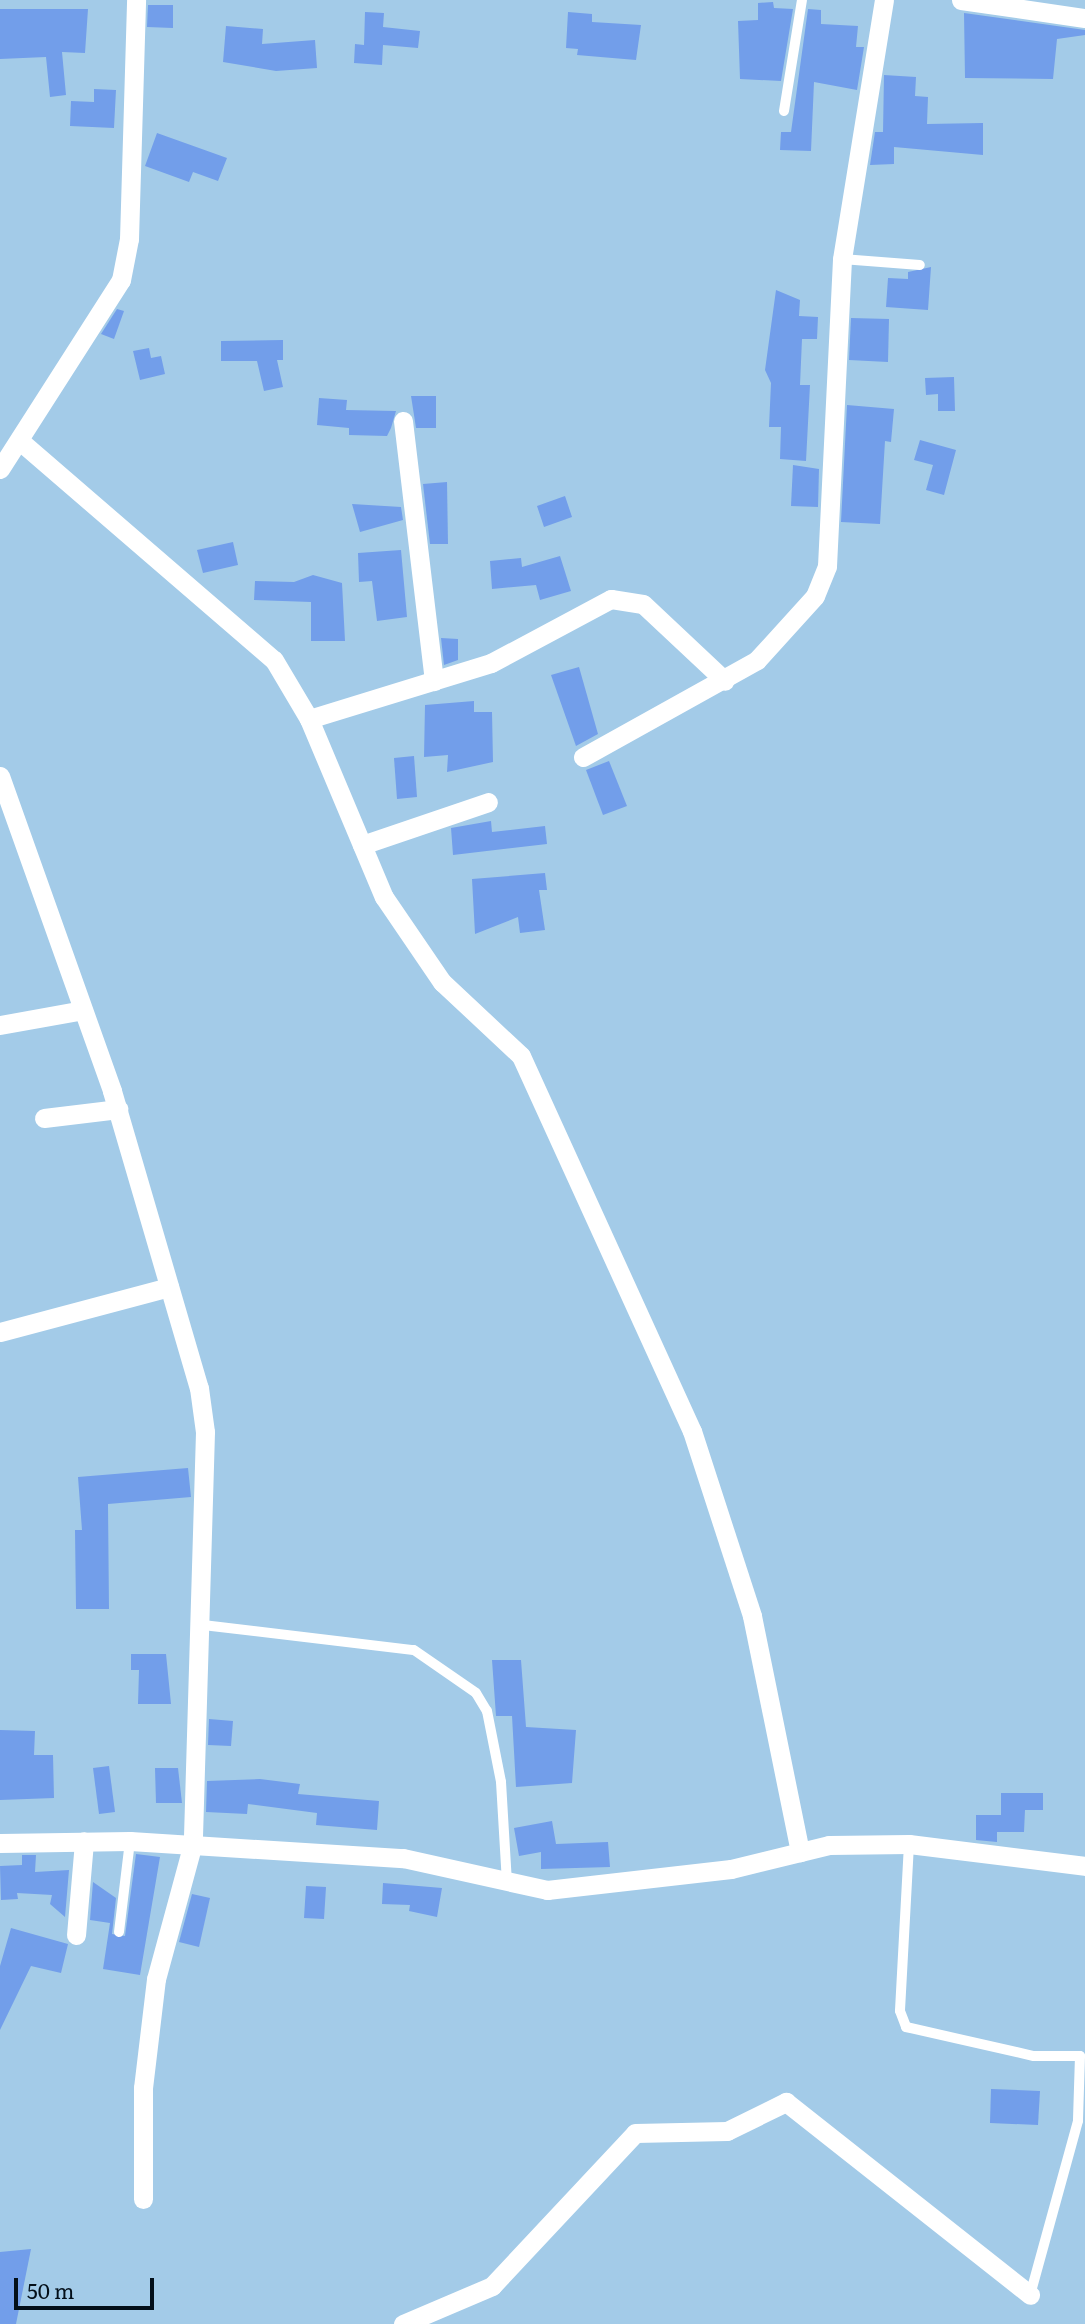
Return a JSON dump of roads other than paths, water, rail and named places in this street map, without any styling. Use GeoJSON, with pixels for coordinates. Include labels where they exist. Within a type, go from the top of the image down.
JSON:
{"type":"FeatureCollection","features":[{"type":"Feature","properties":{"kind":"street"},"geometry":{"type":"LineString","coordinates":[[0,469],[121,280],[129,239],[136,0]]}},
{"type":"Feature","properties":{"kind":"street"},"geometry":{"type":"LineString","coordinates":[[583,758],[725,681],[797,622],[827,566],[842,259],[884,0]]}},
{"type":"Feature","properties":{"kind":"street"},"geometry":{"type":"LineString","coordinates":[[961,0],[1085,18]]}},
{"type":"Feature","properties":{"kind":"street"},"geometry":{"type":"LineString","coordinates":[[402,421],[434,681]]}},
{"type":"Feature","properties":{"kind":"street"},"geometry":{"type":"LineString","coordinates":[[20,441],[274,660],[309,719],[384,897],[442,982],[521,1056],[692,1431],[752,1616],[800,1852]]}},
{"type":"Feature","properties":{"kind":"street"},"geometry":{"type":"LineString","coordinates":[[309,719],[491,663],[597,604],[630,598],[725,681]]}},
{"type":"Feature","properties":{"kind":"street"},"geometry":{"type":"LineString","coordinates":[[0,776],[118,1109],[169,1287],[205,1432],[203,1625],[193,1843],[156,1979],[143,2088],[143,2199]]}},
{"type":"Feature","properties":{"kind":"street"},"geometry":{"type":"LineString","coordinates":[[362,845],[488,802]]}},
{"type":"Feature","properties":{"kind":"street"},"geometry":{"type":"LineString","coordinates":[[0,1025],[83,1010]]}},
{"type":"Feature","properties":{"kind":"street"},"geometry":{"type":"LineString","coordinates":[[44,1118],[118,1109]]}},
{"type":"Feature","properties":{"kind":"street"},"geometry":{"type":"LineString","coordinates":[[0,1332],[169,1287]]}},
{"type":"Feature","properties":{"kind":"street"},"geometry":{"type":"LineString","coordinates":[[76,1935],[85,1840]]}},
{"type":"Feature","properties":{"kind":"street"},"geometry":{"type":"LineString","coordinates":[[0,1843],[85,1840],[193,1843],[403,1858],[547,1891],[606,1888],[829,1845],[909,1844],[1085,1866]]}},
{"type":"Feature","properties":{"kind":"street"},"geometry":{"type":"LineString","coordinates":[[403,2324],[492,2286],[635,2133],[727,2131],[786,2102],[1030,2295]]}},
{"type":"Feature","properties":{"kind":"lane"},"geometry":{"type":"LineString","coordinates":[[784,111],[802,0]]}},
{"type":"Feature","properties":{"kind":"lane"},"geometry":{"type":"LineString","coordinates":[[842,259],[920,265]]}},
{"type":"Feature","properties":{"kind":"lane"},"geometry":{"type":"LineString","coordinates":[[203,1625],[414,1650],[476,1693],[487,1711],[499,1771],[507,1882]]}},
{"type":"Feature","properties":{"kind":"lane"},"geometry":{"type":"LineString","coordinates":[[120,1932],[130,1841]]}},
{"type":"Feature","properties":{"kind":"lane"},"geometry":{"type":"LineString","coordinates":[[909,1844],[900,2011],[906,2027],[1034,2056],[1080,2056],[1078,2121],[1030,2295]]}}]}
